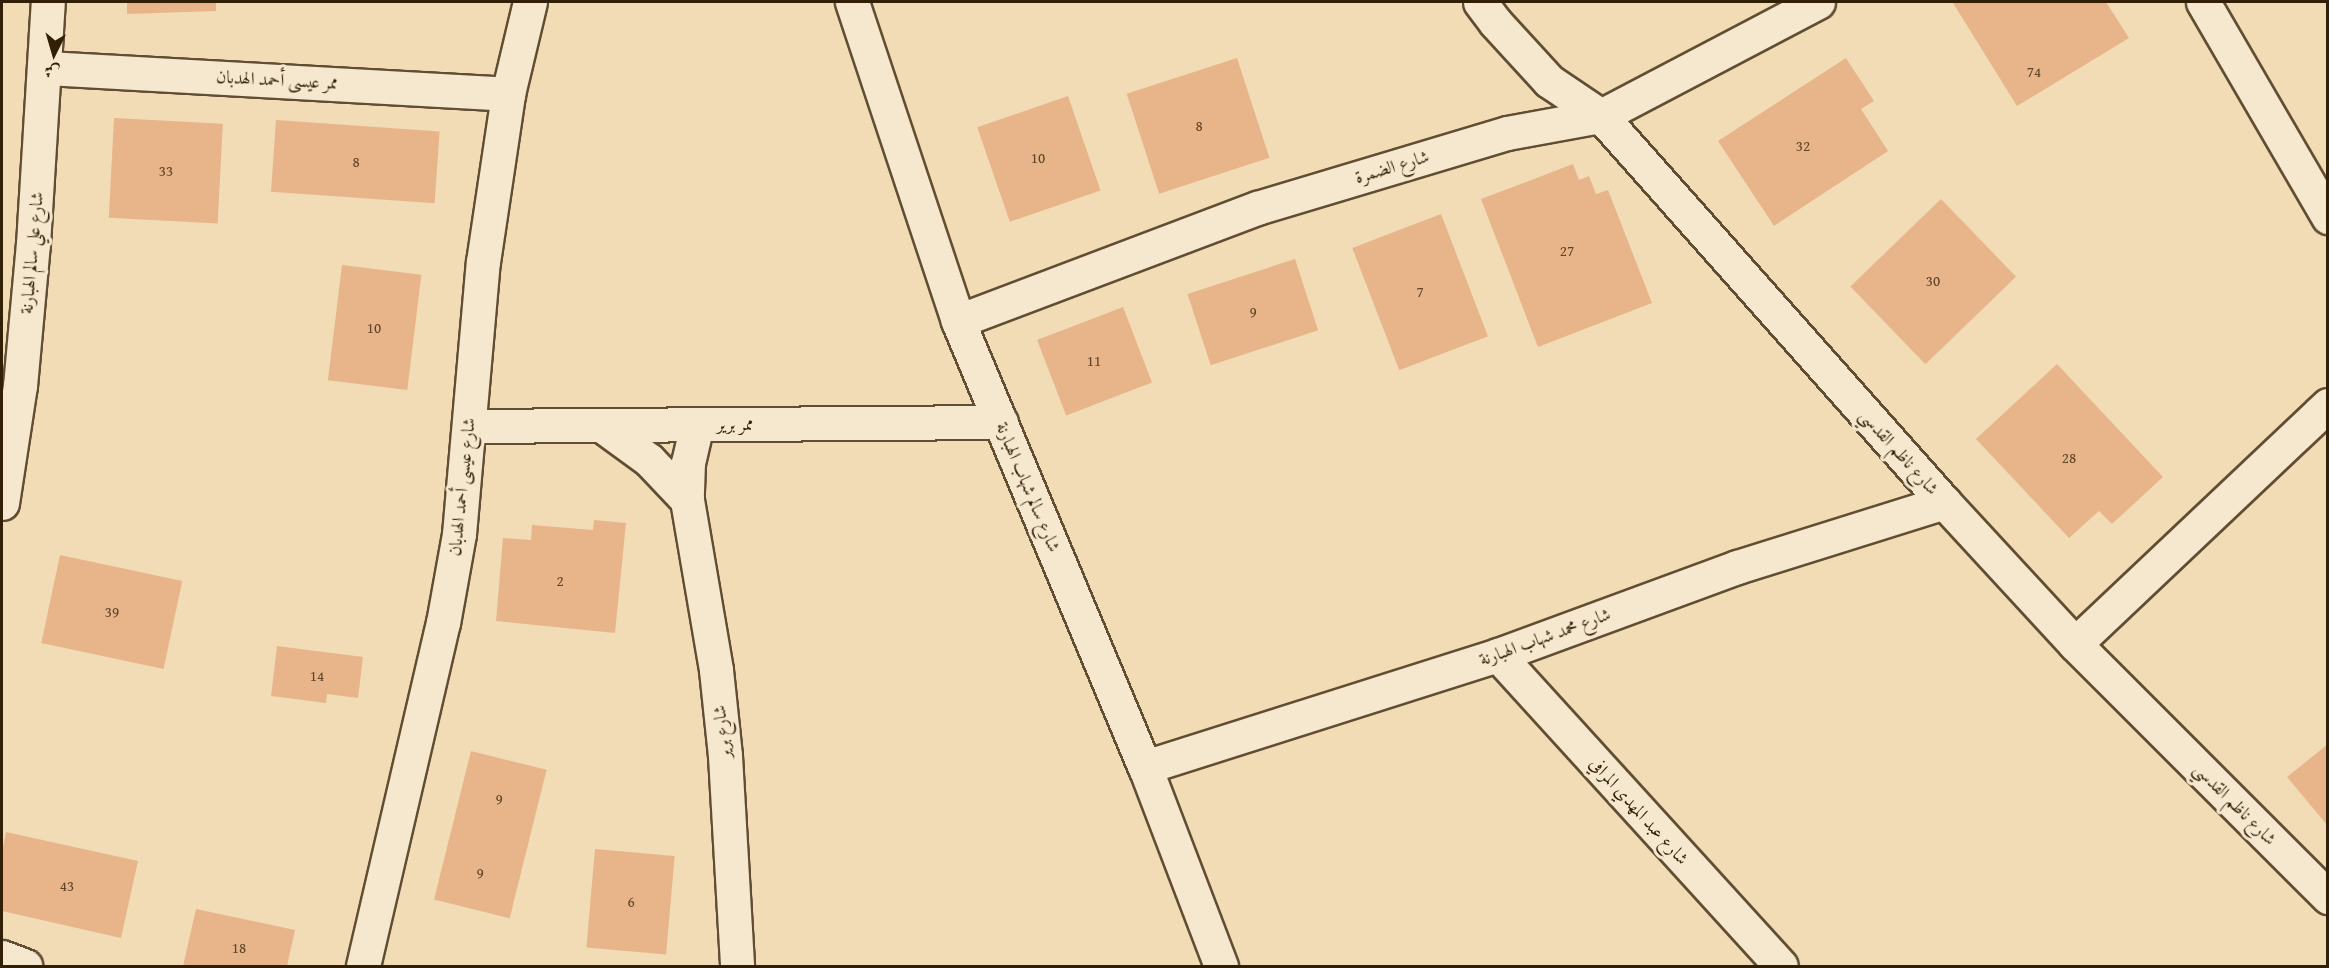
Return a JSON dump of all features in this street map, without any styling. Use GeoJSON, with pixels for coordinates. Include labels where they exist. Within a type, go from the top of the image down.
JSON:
{"type":"FeatureCollection","features":[{"type":"Feature","properties":{"kind":"street","name":"شارع عيسى أحمد الهدبان"},"geometry":{"type":"LineString","coordinates":[[363,966],[443,623],[459,534],[483,262],[508,94],[530,2]]}},
{"type":"Feature","properties":{"kind":"street","name":"شارع سالم شهاب الهبارنة"},"geometry":{"type":"LineString","coordinates":[[852,2],[958,321],[1145,767],[1221,966]]}},
{"type":"Feature","properties":{"kind":"street","name":"شارع ناظم القدسي"},"geometry":{"type":"LineString","coordinates":[[1480,2],[1549,81],[1601,116],[1944,502],[2075,644],[2328,897]]}},
{"type":"Feature","properties":{"kind":"street","name":"شارع الضمرة"},"geometry":{"type":"LineString","coordinates":[[958,321],[1257,208],[1507,133],[1601,116],[1818,2]]}},
{"type":"Feature","properties":{"kind":"street"},"geometry":{"type":"LineString","coordinates":[[2203,2],[2328,217]]}},
{"type":"Feature","properties":{"kind":"street","name":"شارع علي سالم الهبارنة"},"geometry":{"type":"LineString","coordinates":[[2,503],[21,374],[45,68],[40,5]]}},
{"type":"Feature","properties":{"kind":"street","name":"ممر عيسى أحمد الهدبان"},"geometry":{"type":"LineString","coordinates":[[45,68],[508,94]]}},
{"type":"Feature","properties":{"kind":"street"},"geometry":{"type":"LineString","coordinates":[[2075,644],[2328,405]]}},
{"type":"Feature","properties":{"kind":"street","name":"ممر برير"},"geometry":{"type":"LineString","coordinates":[[469,426],[1001,422]]}},
{"type":"Feature","properties":{"kind":"street","name":"شارع برير"},"geometry":{"type":"LineString","coordinates":[[698,424],[688,462],[687,500],[703,585],[723,735],[737,966]]}},
{"type":"Feature","properties":{"kind":"street"},"geometry":{"type":"LineString","coordinates":[[601,425],[649,460],[687,500]]}},
{"type":"Feature","properties":{"kind":"street","name":"شارع محمد شهاب الهبارنة"},"geometry":{"type":"LineString","coordinates":[[1145,767],[1498,655],[1737,567],[1944,502]]}},
{"type":"Feature","properties":{"kind":"street","name":"شارع عبد المهدي المرافي"},"geometry":{"type":"LineString","coordinates":[[1498,655],[1781,966]]}},
{"type":"Feature","properties":{"kind":"street"},"geometry":{"type":"LineString","coordinates":[[2,957],[25,966]]}},
{"type":"Feature","properties":{"kind":"building"},"geometry":{"type":"Polygon","coordinates":[[[127,2],[216,2],[216,11],[127,14],[127,2]]]}},
{"type":"Feature","properties":{"kind":"building"},"geometry":{"type":"Polygon","coordinates":[[[2106,2],[2129,38],[2017,106],[1953,3],[2106,2]]]}},
{"type":"Feature","properties":{"kind":"building"},"geometry":{"type":"Polygon","coordinates":[[[1237,58],[1269,158],[1159,194],[1127,94],[1237,58]]]}},
{"type":"Feature","properties":{"kind":"building"},"geometry":{"type":"Polygon","coordinates":[[[1846,58],[1874,101],[1861,109],[1888,151],[1774,226],[1718,141],[1846,58]]]}},
{"type":"Feature","properties":{"kind":"building"},"geometry":{"type":"Polygon","coordinates":[[[1068,96],[1101,191],[1010,222],[977,127],[1068,96]]]}},
{"type":"Feature","properties":{"kind":"building"},"geometry":{"type":"Polygon","coordinates":[[[114,118],[223,124],[218,224],[109,218],[114,118]]]}},
{"type":"Feature","properties":{"kind":"building"},"geometry":{"type":"Polygon","coordinates":[[[276,120],[440,131],[435,203],[271,192],[276,120]]]}},
{"type":"Feature","properties":{"kind":"building"},"geometry":{"type":"Polygon","coordinates":[[[1573,164],[1579,180],[1589,176],[1596,194],[1608,190],[1652,303],[1538,347],[1481,199],[1573,164]]]}},
{"type":"Feature","properties":{"kind":"building"},"geometry":{"type":"Polygon","coordinates":[[[1941,199],[2016,277],[1925,364],[1850,287],[1941,199]]]}},
{"type":"Feature","properties":{"kind":"building"},"geometry":{"type":"Polygon","coordinates":[[[1441,214],[1488,336],[1399,370],[1352,248],[1441,214]]]}},
{"type":"Feature","properties":{"kind":"building"},"geometry":{"type":"Polygon","coordinates":[[[1295,259],[1318,330],[1211,365],[1188,294],[1295,259]]]}},
{"type":"Feature","properties":{"kind":"building"},"geometry":{"type":"Polygon","coordinates":[[[342,265],[421,275],[407,390],[328,380],[342,265]]]}},
{"type":"Feature","properties":{"kind":"building"},"geometry":{"type":"Polygon","coordinates":[[[1123,307],[1152,383],[1066,416],[1037,340],[1123,307]]]}},
{"type":"Feature","properties":{"kind":"building"},"geometry":{"type":"Polygon","coordinates":[[[2057,364],[2163,477],[2112,524],[2099,511],[2069,538],[1976,439],[2057,364]]]}},
{"type":"Feature","properties":{"kind":"building"},"geometry":{"type":"Polygon","coordinates":[[[594,520],[626,523],[615,633],[496,621],[503,538],[531,540],[532,525],[593,530],[594,520]]]}},
{"type":"Feature","properties":{"kind":"building"},"geometry":{"type":"Polygon","coordinates":[[[60,555],[182,581],[164,669],[41,643],[60,555]]]}},
{"type":"Feature","properties":{"kind":"building"},"geometry":{"type":"Polygon","coordinates":[[[277,646],[363,657],[358,698],[327,694],[326,703],[271,696],[277,646]]]}},
{"type":"Feature","properties":{"kind":"building"},"geometry":{"type":"Polygon","coordinates":[[[2328,744],[2328,826],[2287,777],[2328,744]]]}},
{"type":"Feature","properties":{"kind":"building"},"geometry":{"type":"Polygon","coordinates":[[[471,751],[547,770],[510,918],[434,899],[471,751]]]}},
{"type":"Feature","properties":{"kind":"building"},"geometry":{"type":"Polygon","coordinates":[[[6,832],[138,861],[121,938],[2,911],[2,852],[6,832]]]}},
{"type":"Feature","properties":{"kind":"building"},"geometry":{"type":"Polygon","coordinates":[[[595,849],[675,856],[666,955],[586,948],[595,849]]]}},
{"type":"Feature","properties":{"kind":"building"},"geometry":{"type":"Polygon","coordinates":[[[196,909],[295,930],[287,966],[183,966],[196,909]]]}}]}
